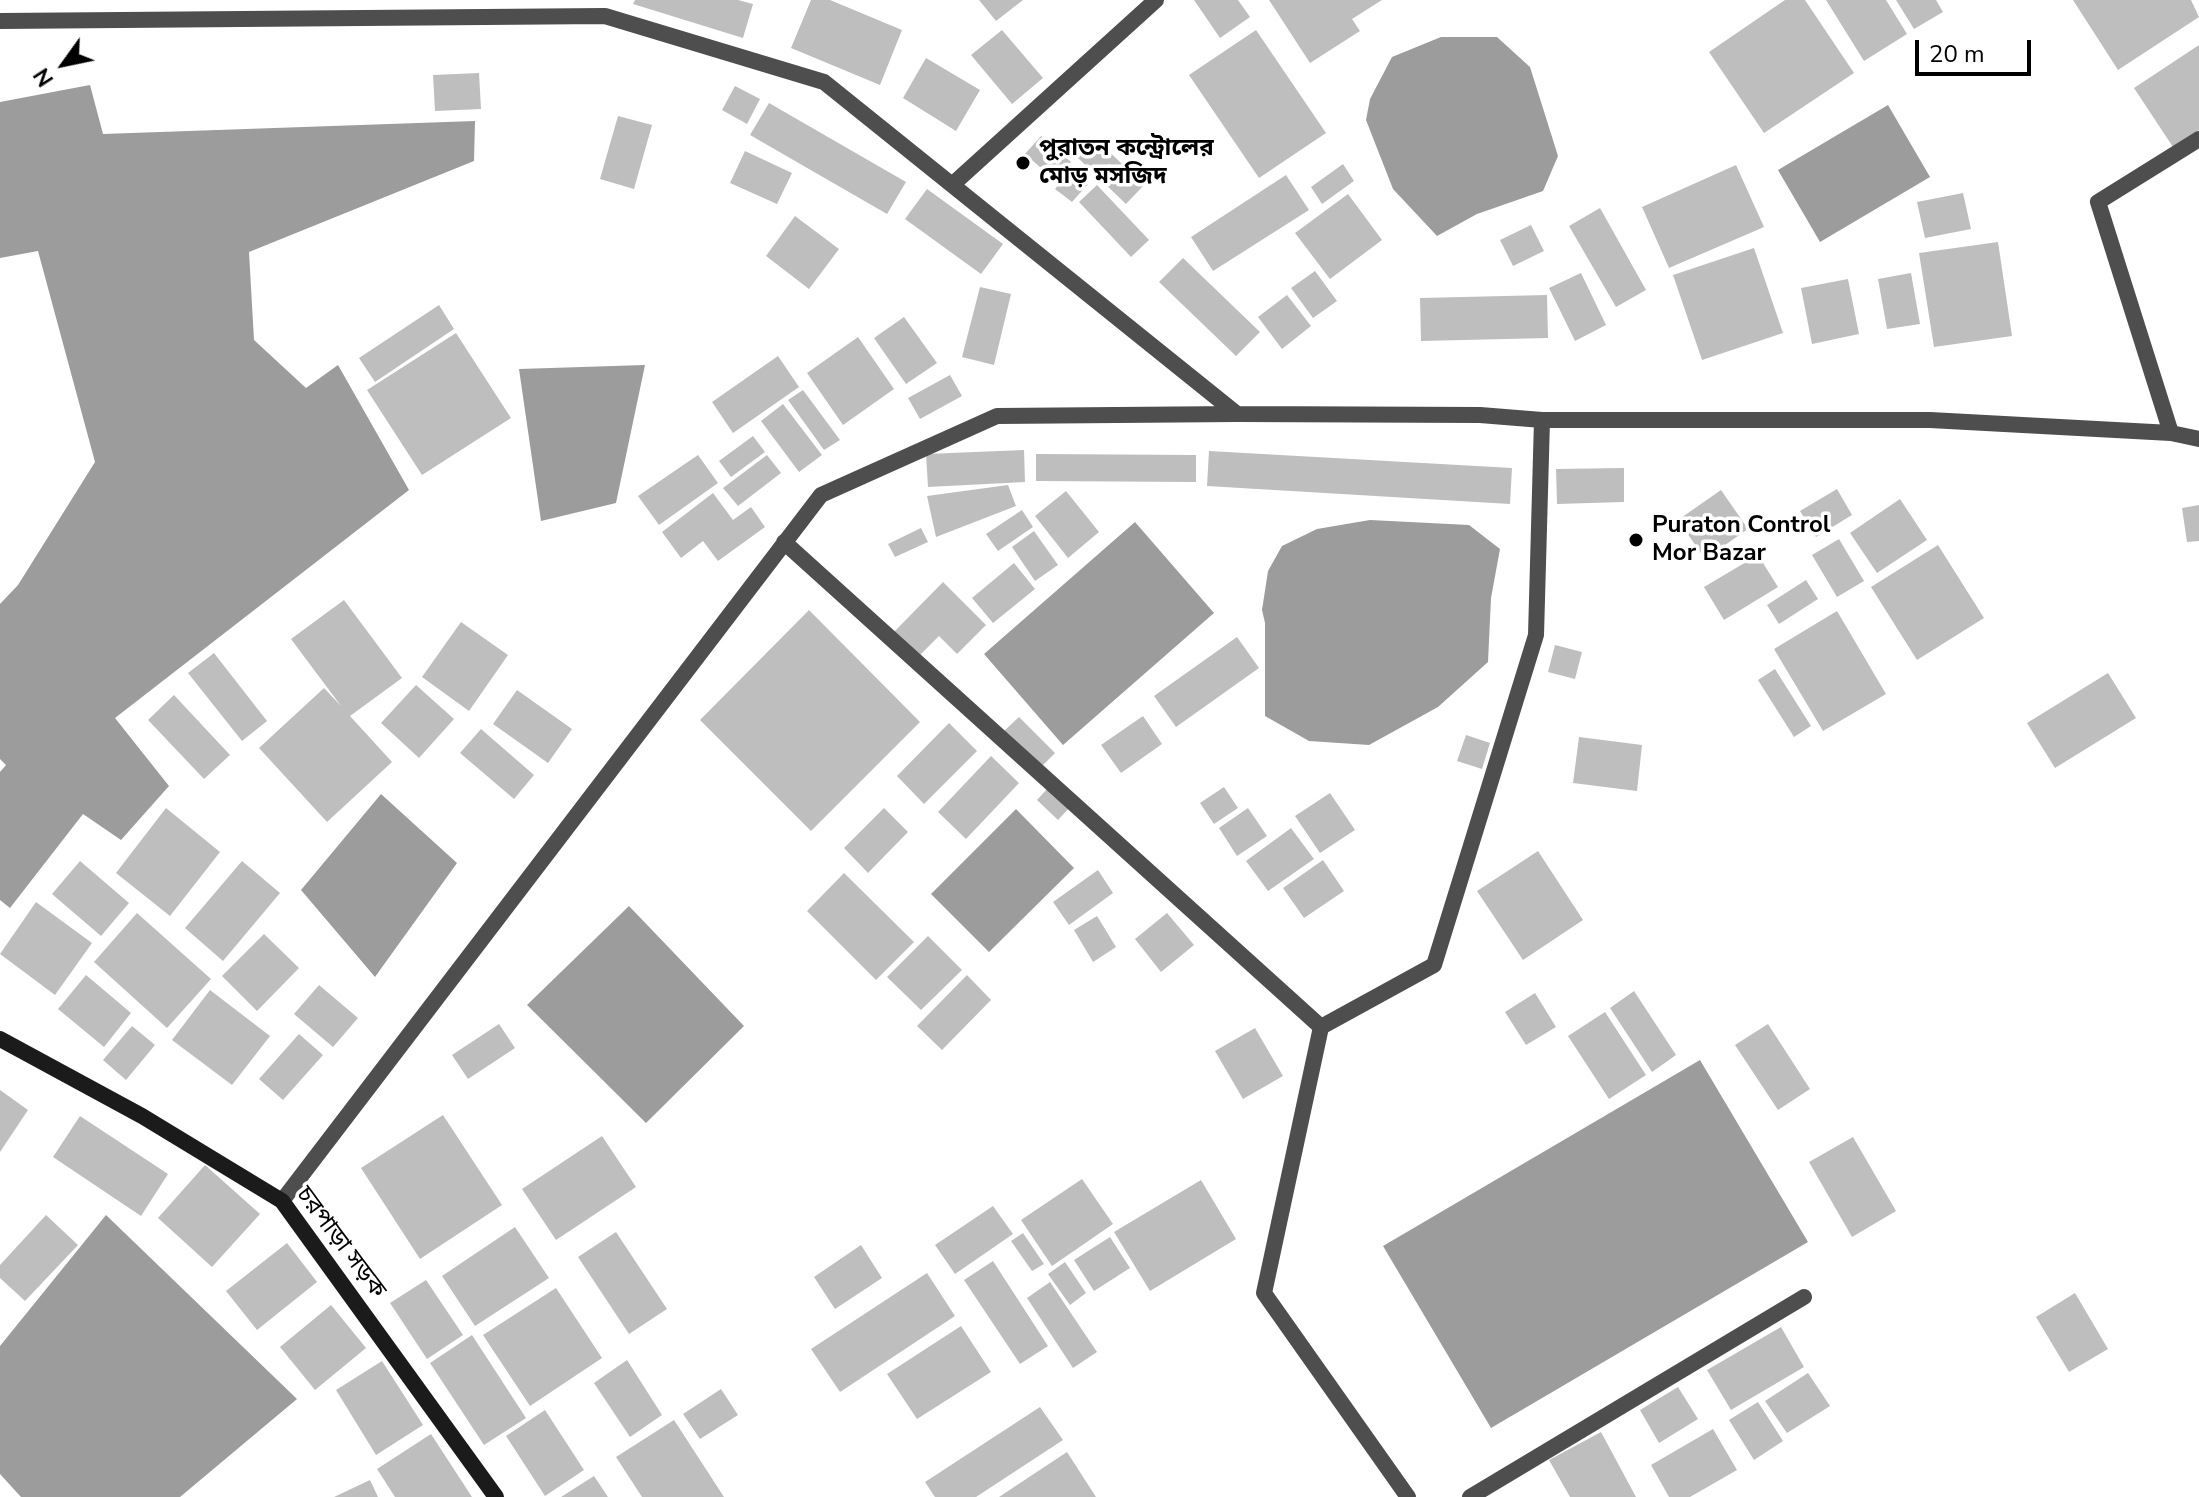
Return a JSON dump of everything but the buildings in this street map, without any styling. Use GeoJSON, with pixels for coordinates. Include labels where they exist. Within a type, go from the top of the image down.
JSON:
{"type":"FeatureCollection","features":[{"type":"Feature","properties":{"kind":"street"},"geometry":{"type":"LineString","coordinates":[[593,0],[605,16]]}},
{"type":"Feature","properties":{"kind":"street"},"geometry":{"type":"LineString","coordinates":[[952,185],[1156,0]]}},
{"type":"Feature","properties":{"kind":"street"},"geometry":{"type":"LineString","coordinates":[[0,21],[605,16],[824,82],[1237,414]]}},
{"type":"Feature","properties":{"kind":"street"},"geometry":{"type":"LineString","coordinates":[[2171,433],[2098,202],[2199,139]]}},
{"type":"Feature","properties":{"kind":"street"},"geometry":{"type":"LineString","coordinates":[[282,1201],[821,495],[997,416],[1480,415],[1542,420],[1930,420],[2171,433],[2199,439]]}},
{"type":"Feature","properties":{"kind":"street"},"geometry":{"type":"LineString","coordinates":[[1408,1497],[1264,1293],[1321,1027],[1434,965],[1536,635],[1542,420]]}},
{"type":"Feature","properties":{"kind":"street"},"geometry":{"type":"LineString","coordinates":[[784,542],[1321,1027]]}},
{"type":"Feature","properties":{"kind":"street","name":"চরপাড়া সড়ক"},"geometry":{"type":"LineString","coordinates":[[0,1039],[142,1116],[282,1201],[496,1497]]}},
{"type":"Feature","properties":{"kind":"street"},"geometry":{"type":"LineString","coordinates":[[1470,1497],[1804,1297]]}},
{"type":"Feature","properties":{"kind":"shaded area"},"geometry":{"type":"Polygon","coordinates":[[[1441,37],[1497,37],[1530,67],[1558,156],[1543,191],[1477,214],[1437,236],[1393,189],[1366,120],[1370,99],[1392,57],[1441,37]]]}},
{"type":"Feature","properties":{"kind":"shaded area"},"geometry":{"type":"Polygon","coordinates":[[[90,85],[103,134],[475,121],[474,161],[249,252],[254,340],[306,388],[338,365],[409,490],[115,718],[169,786],[121,840],[83,814],[10,908],[0,900],[0,772],[6,765],[0,759],[0,604],[18,585],[95,462],[38,251],[0,258],[0,102],[90,85]]]}},
{"type":"Feature","properties":{"kind":"shaded area"},"geometry":{"type":"Polygon","coordinates":[[[1888,105],[1930,177],[1820,242],[1778,170],[1888,105]]]}},
{"type":"Feature","properties":{"kind":"shaded area"},"geometry":{"type":"Polygon","coordinates":[[[645,365],[616,503],[541,521],[519,369],[645,365]]]}},
{"type":"Feature","properties":{"kind":"shaded area"},"geometry":{"type":"Polygon","coordinates":[[[1370,520],[1469,525],[1500,549],[1491,598],[1488,662],[1438,707],[1369,745],[1309,741],[1265,716],[1265,623],[1262,610],[1268,571],[1282,546],[1317,529],[1370,520]]]}},
{"type":"Feature","properties":{"kind":"shaded area"},"geometry":{"type":"Polygon","coordinates":[[[1135,522],[1214,613],[1063,745],[984,654],[1135,522]]]}},
{"type":"Feature","properties":{"kind":"shaded area"},"geometry":{"type":"Polygon","coordinates":[[[381,794],[457,863],[375,977],[301,890],[381,794]]]}},
{"type":"Feature","properties":{"kind":"shaded area"},"geometry":{"type":"Polygon","coordinates":[[[1016,809],[1074,868],[989,952],[931,894],[1016,809]]]}},
{"type":"Feature","properties":{"kind":"shaded area"},"geometry":{"type":"Polygon","coordinates":[[[629,906],[744,1026],[646,1123],[527,1005],[629,906]]]}},
{"type":"Feature","properties":{"kind":"shaded area"},"geometry":{"type":"Polygon","coordinates":[[[1700,1060],[1808,1242],[1491,1428],[1383,1246],[1700,1060]]]}},
{"type":"Feature","properties":{"kind":"shaded area"},"geometry":{"type":"Polygon","coordinates":[[[106,1215],[297,1399],[180,1497],[21,1497],[0,1474],[0,1346],[106,1215]]]}},
{"type":"Feature","properties":{"kind":"place","name":"পুরাতন কন্ট্রোলের মোড় মসজিদ"},"geometry":{"type":"Point","coordinates":[1023,163]}},
{"type":"Feature","properties":{"kind":"place","name":"Puraton Control Mor Bazar"},"geometry":{"type":"Point","coordinates":[1636,540]}}]}
